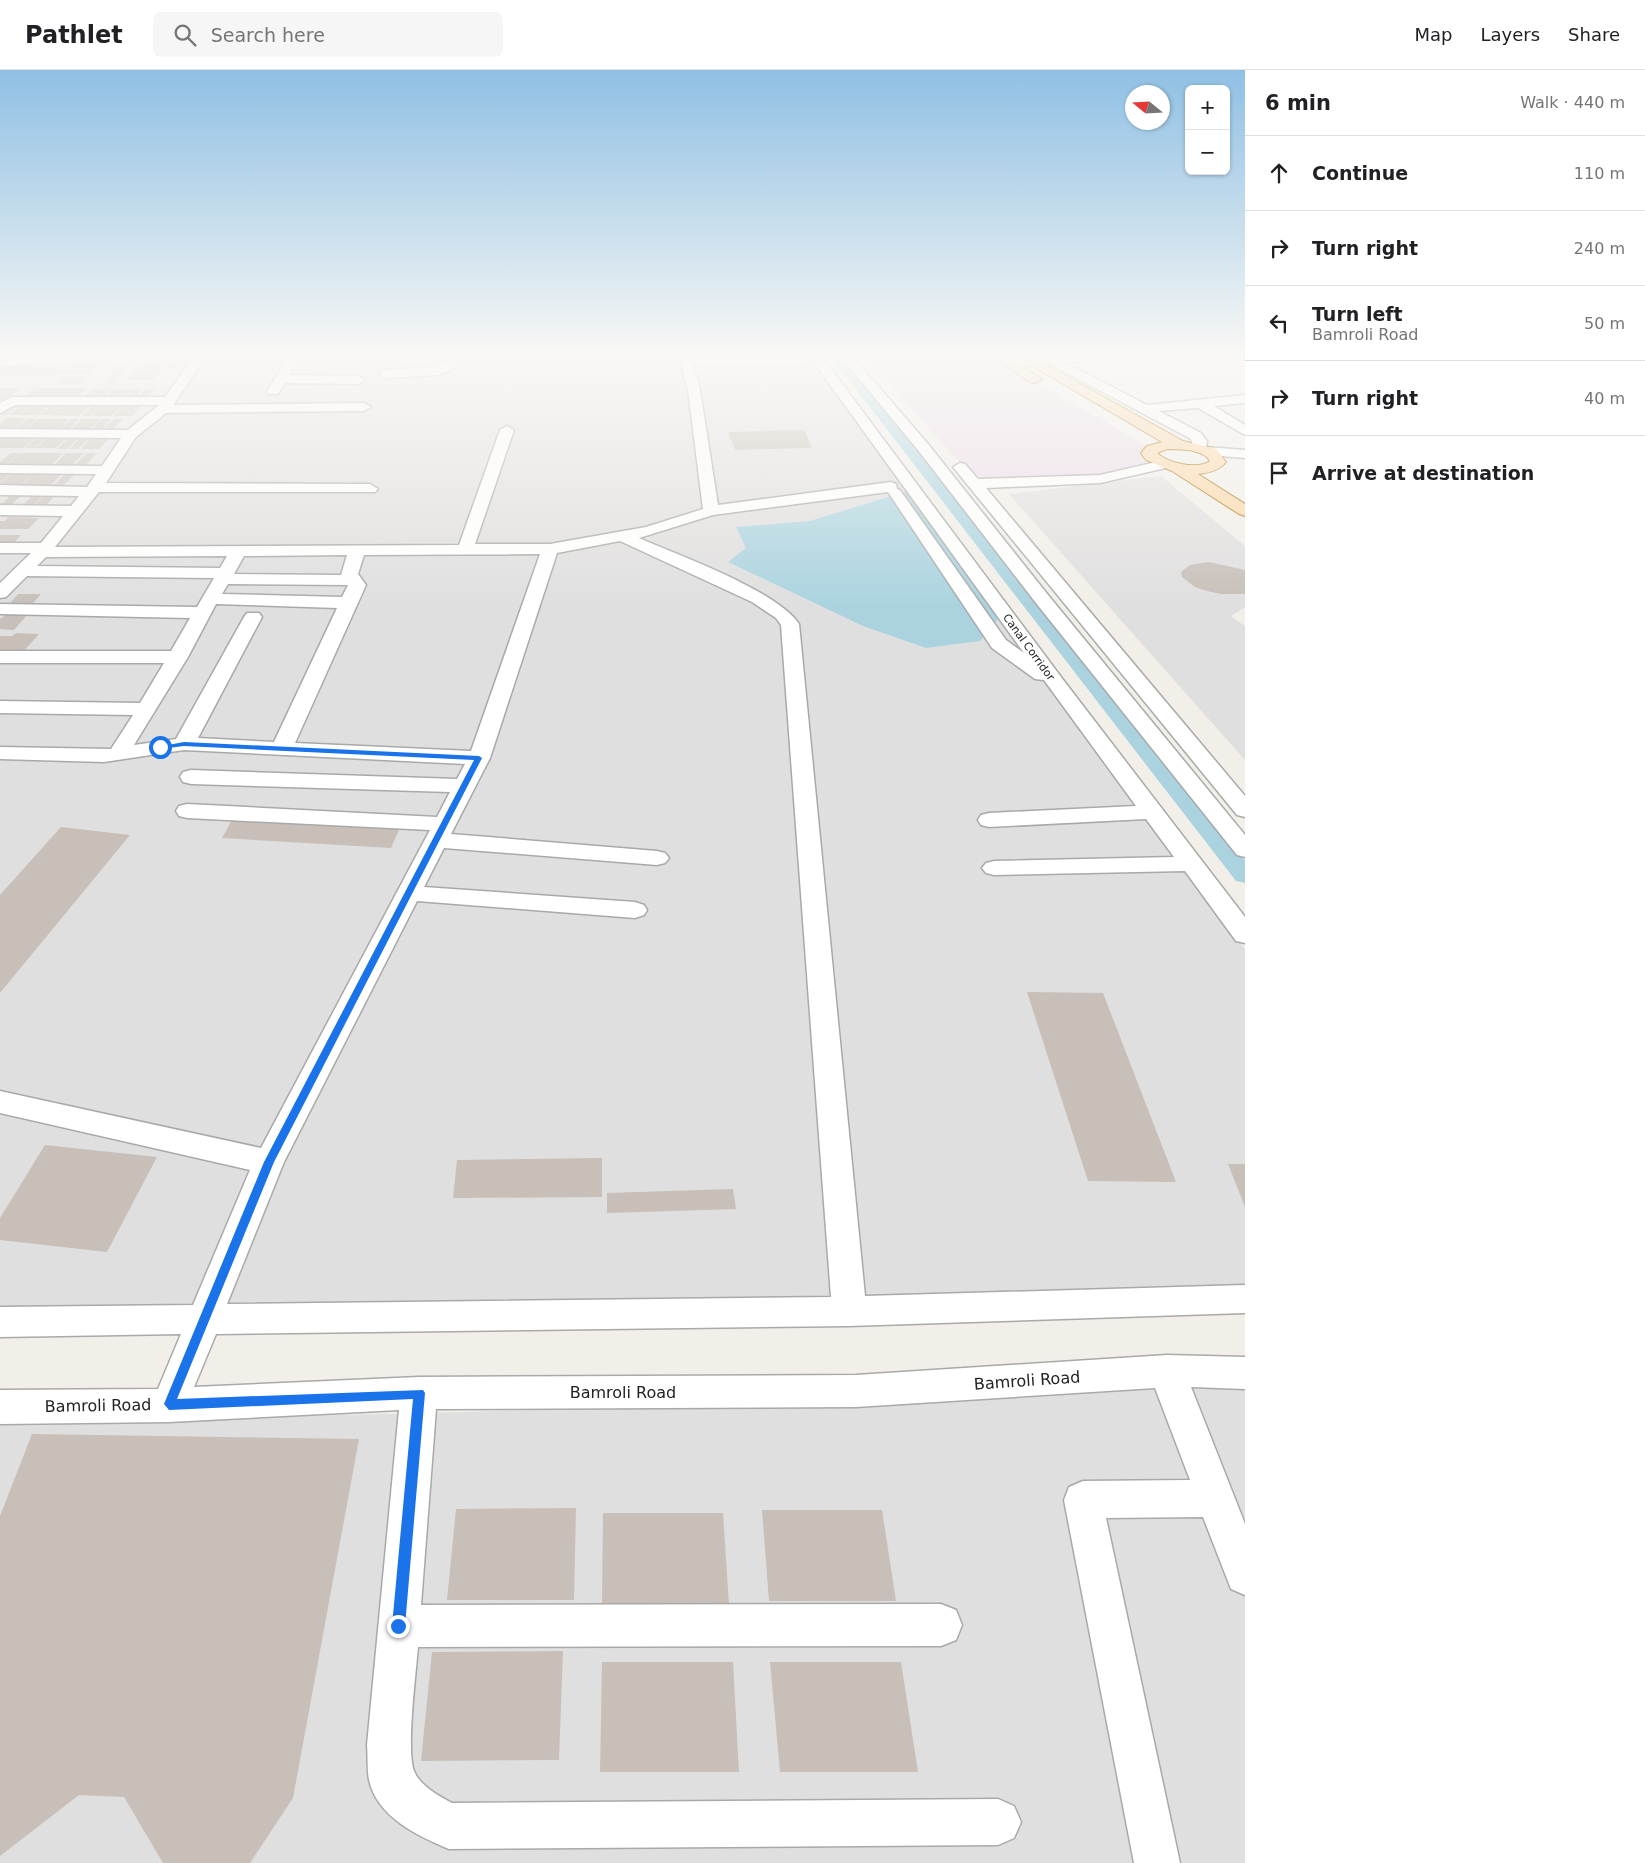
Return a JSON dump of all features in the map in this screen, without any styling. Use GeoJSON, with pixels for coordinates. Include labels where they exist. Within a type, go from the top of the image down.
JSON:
{"type":"FeatureCollection","features":[{"type":"Feature","properties":{"kind":"main road"},"geometry":{"type":"LineString","coordinates":[[1171,441],[1179,445]]}},
{"type":"Feature","properties":{"kind":"main road"},"geometry":{"type":"LineString","coordinates":[[1171,466],[1217,470],[1218,458],[1204,450],[1179,445],[1148,446],[1151,457],[1171,466],[1245,511]]}},
{"type":"Feature","properties":{"kind":"street"},"geometry":{"type":"LineString","coordinates":[[0,593],[43,550],[93,490],[126,441]]}},
{"type":"Feature","properties":{"kind":"street"},"geometry":{"type":"LineString","coordinates":[[465,550],[504,441]]}},
{"type":"Feature","properties":{"kind":"street"},"geometry":{"type":"LineString","coordinates":[[702,441],[712,511]]}},
{"type":"Feature","properties":{"kind":"street"},"geometry":{"type":"LineString","coordinates":[[858,441],[864,450]]}},
{"type":"Feature","properties":{"kind":"street","name":"Canal Corridor"},"geometry":{"type":"LineString","coordinates":[[869,441],[1057,685],[1245,935]]}},
{"type":"Feature","properties":{"kind":"street"},"geometry":{"type":"LineString","coordinates":[[891,441],[976,549],[1245,906]]}},
{"type":"Feature","properties":{"kind":"street"},"geometry":{"type":"LineString","coordinates":[[918,441],[1042,599],[1245,850]]}},
{"type":"Feature","properties":{"kind":"street"},"geometry":{"type":"LineString","coordinates":[[936,441],[1245,810]]}},
{"type":"Feature","properties":{"kind":"street"},"geometry":{"type":"LineString","coordinates":[[1200,441],[1204,450],[1245,454]]}},
{"type":"Feature","properties":{"kind":"street"},"geometry":{"type":"LineString","coordinates":[[99,450],[119,450]]}},
{"type":"Feature","properties":{"kind":"street"},"geometry":{"type":"LineString","coordinates":[[974,484],[1100,479],[1171,466]]}},
{"type":"Feature","properties":{"kind":"street"},"geometry":{"type":"LineString","coordinates":[[1217,470],[1245,467]]}},
{"type":"Feature","properties":{"kind":"street"},"geometry":{"type":"LineString","coordinates":[[0,469],[106,470]]}},
{"type":"Feature","properties":{"kind":"street"},"geometry":{"type":"LineString","coordinates":[[881,473],[1000,644],[1057,685]]}},
{"type":"Feature","properties":{"kind":"street"},"geometry":{"type":"LineString","coordinates":[[0,548],[238,551],[550,549],[649,531],[712,511],[891,488]]}},
{"type":"Feature","properties":{"kind":"street"},"geometry":{"type":"LineString","coordinates":[[0,490],[370,490]]}},
{"type":"Feature","properties":{"kind":"street"},"geometry":{"type":"LineString","coordinates":[[0,510],[74,511]]}},
{"type":"Feature","properties":{"kind":"street"},"geometry":{"type":"LineString","coordinates":[[622,536],[758,598],[782,614],[790,624],[849,1311]]}},
{"type":"Feature","properties":{"kind":"street"},"geometry":{"type":"LineString","coordinates":[[169,1404],[269,1162],[479,758],[550,549]]}},
{"type":"Feature","properties":{"kind":"street"},"geometry":{"type":"LineString","coordinates":[[282,748],[357,585],[350,574],[357,550]]}},
{"type":"Feature","properties":{"kind":"street"},"geometry":{"type":"LineString","coordinates":[[117,755],[148,709],[238,551]]}},
{"type":"Feature","properties":{"kind":"street"},"geometry":{"type":"LineString","coordinates":[[23,571],[354,580]]}},
{"type":"Feature","properties":{"kind":"street"},"geometry":{"type":"LineString","coordinates":[[0,609],[349,603]]}},
{"type":"Feature","properties":{"kind":"street"},"geometry":{"type":"LineString","coordinates":[[184,744],[253,616]]}},
{"type":"Feature","properties":{"kind":"street"},"geometry":{"type":"LineString","coordinates":[[0,657],[178,657]]}},
{"type":"Feature","properties":{"kind":"street"},"geometry":{"type":"LineString","coordinates":[[0,707],[148,709]]}},
{"type":"Feature","properties":{"kind":"street"},"geometry":{"type":"LineString","coordinates":[[0,752],[91,756],[117,755],[184,744],[479,758]]}},
{"type":"Feature","properties":{"kind":"street"},"geometry":{"type":"LineString","coordinates":[[191,776],[464,786]]}},
{"type":"Feature","properties":{"kind":"street"},"geometry":{"type":"LineString","coordinates":[[187,811],[440,832],[657,858]]}},
{"type":"Feature","properties":{"kind":"street"},"geometry":{"type":"LineString","coordinates":[[989,820],[1153,812]]}},
{"type":"Feature","properties":{"kind":"street"},"geometry":{"type":"LineString","coordinates":[[994,868],[1192,864]]}},
{"type":"Feature","properties":{"kind":"street"},"geometry":{"type":"LineString","coordinates":[[409,893],[634,910]]}},
{"type":"Feature","properties":{"kind":"street"},"geometry":{"type":"LineString","coordinates":[[0,1102],[269,1162]]}},
{"type":"Feature","properties":{"kind":"street"},"geometry":{"type":"LineString","coordinates":[[0,1322],[849,1311],[1245,1299]]}},
{"type":"Feature","properties":{"kind":"street"},"geometry":{"type":"LineString","coordinates":[[1168,1371],[1245,1575]]}},
{"type":"Feature","properties":{"kind":"street","name":"Bamroli Road"},"geometry":{"type":"LineString","coordinates":[[0,1407],[169,1404],[419,1393],[856,1391],[1168,1371],[1245,1373]]}},
{"type":"Feature","properties":{"kind":"street"},"geometry":{"type":"LineString","coordinates":[[419,1393],[389,1745],[392,1781],[416,1809],[449,1826],[998,1822]]}},
{"type":"Feature","properties":{"kind":"street"},"geometry":{"type":"LineString","coordinates":[[1157,1863],[1083,1500],[1216,1498]]}},
{"type":"Feature","properties":{"kind":"street"},"geometry":{"type":"LineString","coordinates":[[398,1626],[941,1625]]}},
{"type":"Feature","properties":{"kind":"shaded area"},"geometry":{"type":"Polygon","coordinates":[[[0,441],[871,441],[1245,949],[1245,1291],[0,1315],[0,441]]]}},
{"type":"Feature","properties":{"kind":"shaded area"},"geometry":{"type":"Polygon","coordinates":[[[940,441],[1137,441],[1149,448],[1160,464],[1109,476],[978,483],[940,441]]]}},
{"type":"Feature","properties":{"kind":"shaded area"},"geometry":{"type":"Polygon","coordinates":[[[1161,476],[1245,546],[1245,607],[1231,616],[1245,626],[1245,760],[1009,494],[1161,476]]]}},
{"type":"Feature","properties":{"kind":"shaded area"},"geometry":{"type":"Polygon","coordinates":[[[1212,1388],[1245,1389],[1245,1863],[0,1863],[0,1423],[466,1412],[1212,1388]]]}},
{"type":"Feature","properties":{"kind":"water"},"geometry":{"type":"Polygon","coordinates":[[[914,489],[999,618],[980,641],[926,648],[863,626],[728,562],[746,548],[736,527],[810,521],[914,489]]]}},
{"type":"Feature","properties":{"kind":"building"},"geometry":{"type":"Polygon","coordinates":[[[0,441],[32,441],[24,448],[0,448],[0,441]]]}},
{"type":"Feature","properties":{"kind":"building"},"geometry":{"type":"Polygon","coordinates":[[[33,441],[43,441],[35,448],[25,448],[33,441]]]}},
{"type":"Feature","properties":{"kind":"building"},"geometry":{"type":"Polygon","coordinates":[[[44,441],[64,441],[56,448],[36,448],[44,441]]]}},
{"type":"Feature","properties":{"kind":"building"},"geometry":{"type":"Polygon","coordinates":[[[66,441],[76,441],[67,449],[57,449],[66,441]]]}},
{"type":"Feature","properties":{"kind":"building"},"geometry":{"type":"Polygon","coordinates":[[[77,441],[87,441],[78,449],[69,449],[77,441]]]}},
{"type":"Feature","properties":{"kind":"building"},"geometry":{"type":"Polygon","coordinates":[[[89,441],[107,441],[99,449],[81,449],[89,441]]]}},
{"type":"Feature","properties":{"kind":"building"},"geometry":{"type":"Polygon","coordinates":[[[731,441],[809,441],[812,448],[735,450],[731,441]]]}},
{"type":"Feature","properties":{"kind":"building"},"geometry":{"type":"Polygon","coordinates":[[[11,453],[20,453],[4,468],[0,468],[0,462],[11,453]]]}},
{"type":"Feature","properties":{"kind":"building"},"geometry":{"type":"Polygon","coordinates":[[[21,453],[63,453],[48,468],[16,468],[24,459],[15,468],[5,468],[21,453]]]}},
{"type":"Feature","properties":{"kind":"building"},"geometry":{"type":"Polygon","coordinates":[[[66,453],[84,453],[69,468],[51,468],[66,453]]]}},
{"type":"Feature","properties":{"kind":"building"},"geometry":{"type":"Polygon","coordinates":[[[87,453],[97,453],[82,469],[72,468],[87,453]]]}},
{"type":"Feature","properties":{"kind":"building"},"geometry":{"type":"Polygon","coordinates":[[[2,472],[12,472],[0,483],[0,474],[2,472]]]}},
{"type":"Feature","properties":{"kind":"building"},"geometry":{"type":"Polygon","coordinates":[[[13,472],[34,473],[17,489],[7,489],[14,481],[6,489],[0,489],[0,484],[13,472]]]}},
{"type":"Feature","properties":{"kind":"building"},"geometry":{"type":"Polygon","coordinates":[[[35,472],[63,473],[47,489],[19,489],[35,472]]]}},
{"type":"Feature","properties":{"kind":"building"},"geometry":{"type":"Polygon","coordinates":[[[67,472],[77,472],[61,488],[51,488],[67,472]]]}},
{"type":"Feature","properties":{"kind":"building"},"geometry":{"type":"Polygon","coordinates":[[[15,491],[26,491],[8,508],[0,506],[15,491]]]}},
{"type":"Feature","properties":{"kind":"building"},"geometry":{"type":"Polygon","coordinates":[[[36,492],[47,492],[30,509],[19,509],[36,492]]]}},
{"type":"Feature","properties":{"kind":"building"},"geometry":{"type":"Polygon","coordinates":[[[48,492],[58,492],[42,510],[31,509],[48,492]]]}},
{"type":"Feature","properties":{"kind":"building"},"geometry":{"type":"Polygon","coordinates":[[[8,517],[39,518],[28,529],[0,529],[0,521],[5,521],[8,517]]]}},
{"type":"Feature","properties":{"kind":"building"},"geometry":{"type":"Polygon","coordinates":[[[0,535],[21,535],[11,546],[0,546],[0,535]]]}},
{"type":"Feature","properties":{"kind":"building"},"geometry":{"type":"Polygon","coordinates":[[[1209,562],[1245,570],[1245,594],[1221,594],[1207,591],[1195,587],[1182,577],[1181,572],[1190,565],[1209,562]]]}},
{"type":"Feature","properties":{"kind":"building"},"geometry":{"type":"Polygon","coordinates":[[[18,594],[41,594],[29,608],[6,608],[18,594]]]}},
{"type":"Feature","properties":{"kind":"building"},"geometry":{"type":"Polygon","coordinates":[[[6,615],[27,615],[14,630],[0,629],[0,619],[6,615]]]}},
{"type":"Feature","properties":{"kind":"building"},"geometry":{"type":"Polygon","coordinates":[[[16,633],[39,634],[23,652],[0,652],[0,636],[12,636],[16,633]]]}},
{"type":"Feature","properties":{"kind":"building"},"geometry":{"type":"Polygon","coordinates":[[[233,818],[401,825],[391,848],[222,838],[233,818]]]}},
{"type":"Feature","properties":{"kind":"building"},"geometry":{"type":"Polygon","coordinates":[[[61,827],[130,835],[0,993],[0,895],[61,827]]]}},
{"type":"Feature","properties":{"kind":"building"},"geometry":{"type":"Polygon","coordinates":[[[1027,992],[1103,993],[1176,1182],[1088,1181],[1027,992]]]}},
{"type":"Feature","properties":{"kind":"building"},"geometry":{"type":"Polygon","coordinates":[[[45,1145],[157,1157],[107,1252],[0,1240],[0,1218],[45,1145]]]}},
{"type":"Feature","properties":{"kind":"building"},"geometry":{"type":"Polygon","coordinates":[[[602,1158],[602,1197],[453,1198],[457,1160],[602,1158]]]}},
{"type":"Feature","properties":{"kind":"building"},"geometry":{"type":"Polygon","coordinates":[[[1228,1164],[1245,1164],[1245,1207],[1228,1164]]]}},
{"type":"Feature","properties":{"kind":"building"},"geometry":{"type":"Polygon","coordinates":[[[733,1189],[736,1209],[607,1213],[607,1193],[733,1189]]]}},
{"type":"Feature","properties":{"kind":"building"},"geometry":{"type":"Polygon","coordinates":[[[32,1434],[359,1439],[293,1798],[250,1863],[163,1863],[124,1797],[79,1795],[0,1856],[0,1516],[32,1434]]]}},
{"type":"Feature","properties":{"kind":"building"},"geometry":{"type":"Polygon","coordinates":[[[576,1508],[574,1600],[447,1600],[456,1509],[576,1508]]]}},
{"type":"Feature","properties":{"kind":"building"},"geometry":{"type":"Polygon","coordinates":[[[762,1510],[882,1510],[896,1601],[769,1601],[762,1510]]]}},
{"type":"Feature","properties":{"kind":"building"},"geometry":{"type":"Polygon","coordinates":[[[603,1513],[723,1513],[729,1605],[602,1605],[603,1513]]]}},
{"type":"Feature","properties":{"kind":"building"},"geometry":{"type":"Polygon","coordinates":[[[563,1651],[559,1760],[421,1761],[432,1652],[563,1651]]]}},
{"type":"Feature","properties":{"kind":"building"},"geometry":{"type":"Polygon","coordinates":[[[602,1662],[733,1662],[739,1772],[600,1772],[602,1662]]]}},
{"type":"Feature","properties":{"kind":"building"},"geometry":{"type":"Polygon","coordinates":[[[770,1662],[901,1662],[918,1772],[780,1772],[770,1662]]]}},
{"type":"Feature","properties":{"kind":"waterway"},"geometry":{"type":"LineString","coordinates":[[903,441],[1245,876]]}},
{"type":"Feature","properties":{"kind":"route"},"geometry":{"type":"LineString","coordinates":[[160,747],[184,744],[479,758],[269,1162],[169,1404],[419,1393],[398,1626]]}}]}
